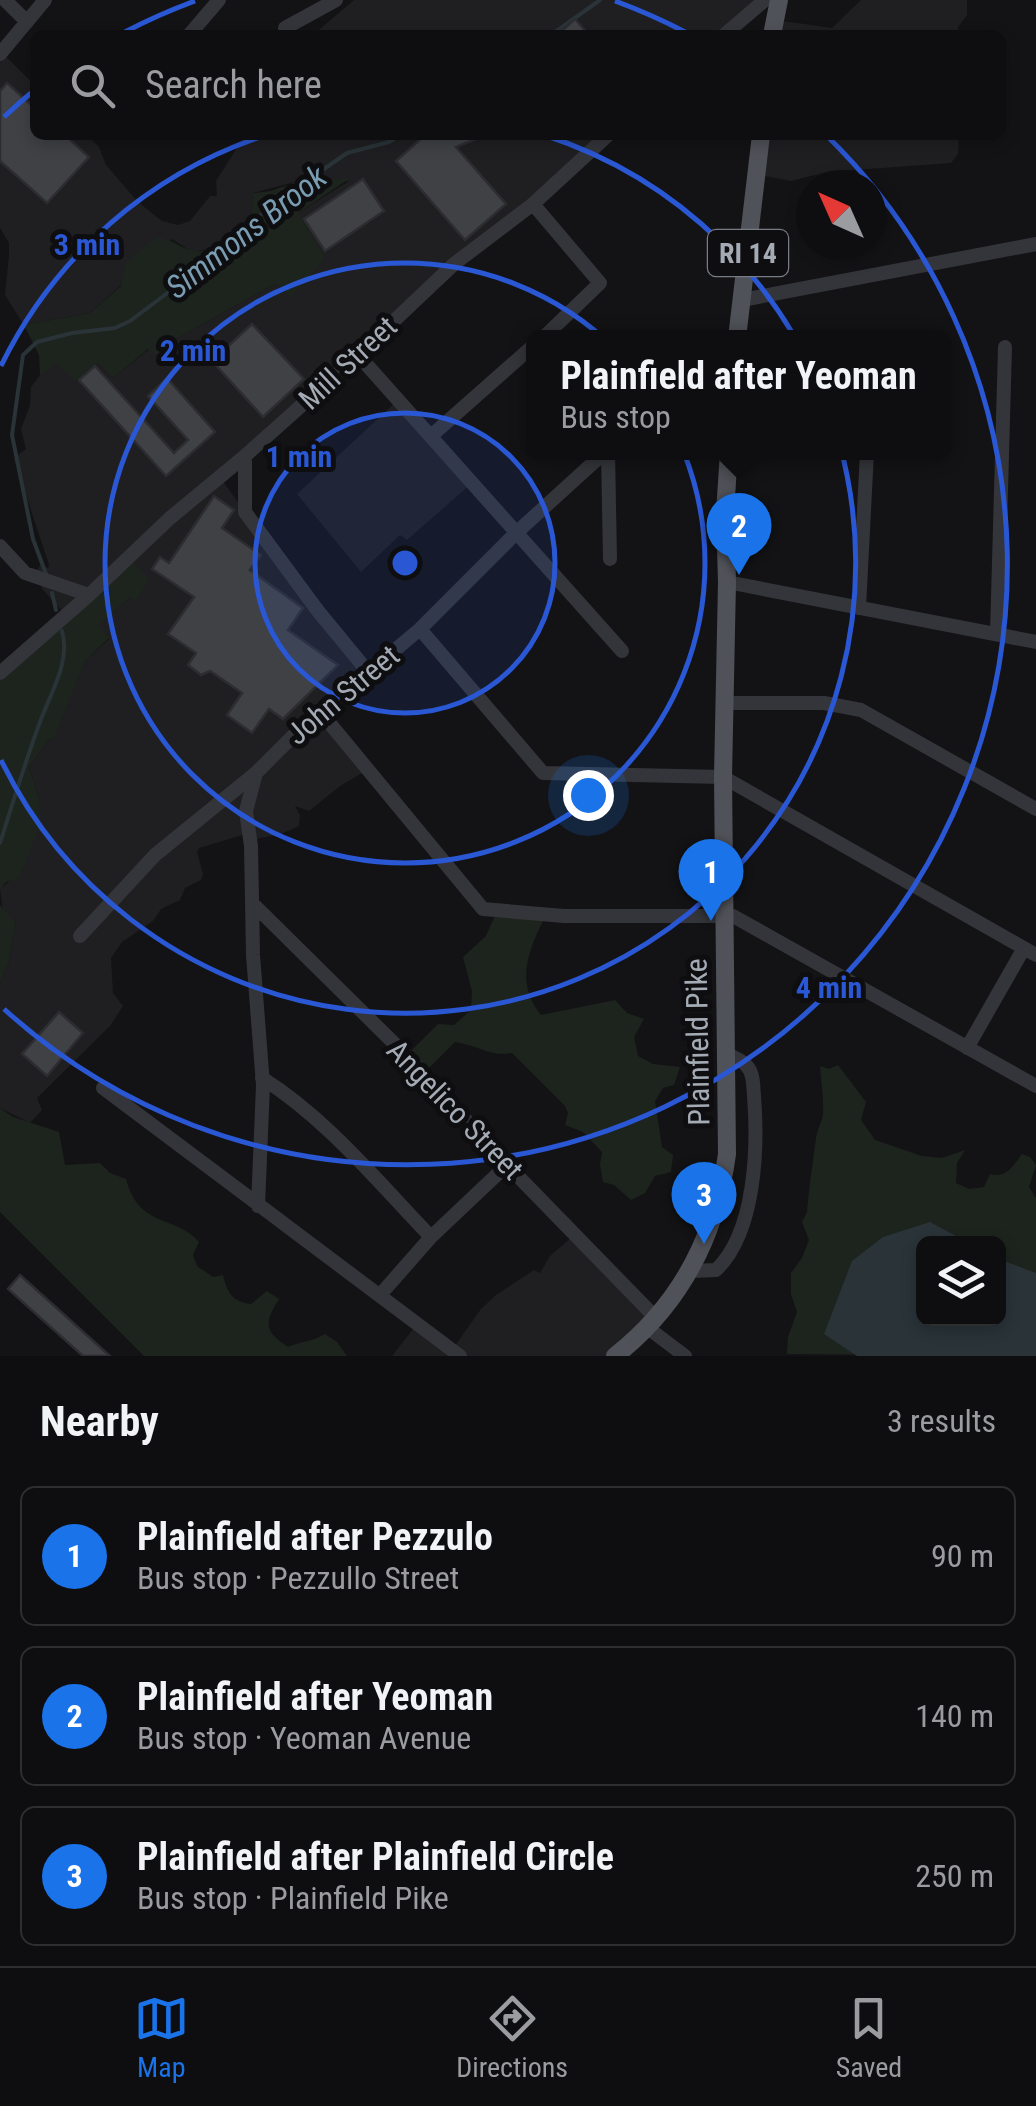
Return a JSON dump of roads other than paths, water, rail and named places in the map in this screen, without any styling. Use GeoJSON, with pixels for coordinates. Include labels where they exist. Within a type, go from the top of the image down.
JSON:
{"type":"FeatureCollection","features":[{"type":"Feature","properties":{"kind":"main road"},"geometry":{"type":"LineString","coordinates":[[773,30],[779,0]]}},
{"type":"Feature","properties":{"kind":"main road","name":"RI 14"},"geometry":{"type":"LineString","coordinates":[[738,330],[760,140]]}},
{"type":"Feature","properties":{"kind":"main road","name":"Plainfield Pike"},"geometry":{"type":"LineString","coordinates":[[615,1356],[652,1323],[690,1270],[711,1224],[727,1154],[723,777],[727,582],[724,512],[728,460]]}},
{"type":"Feature","properties":{"kind":"street"},"geometry":{"type":"LineString","coordinates":[[5,0],[27,22]]}},
{"type":"Feature","properties":{"kind":"street"},"geometry":{"type":"LineString","coordinates":[[0,54],[45,0]]}},
{"type":"Feature","properties":{"kind":"street"},"geometry":{"type":"LineString","coordinates":[[192,30],[219,0]]}},
{"type":"Feature","properties":{"kind":"street"},"geometry":{"type":"LineString","coordinates":[[285,28],[336,0]]}},
{"type":"Feature","properties":{"kind":"street"},"geometry":{"type":"LineString","coordinates":[[730,30],[765,0]]}},
{"type":"Feature","properties":{"kind":"street","name":"Mill Street"},"geometry":{"type":"LineString","coordinates":[[0,673],[89,596],[170,518],[246,456],[454,264],[532,204],[602,140]]}},
{"type":"Feature","properties":{"kind":"street"},"geometry":{"type":"LineString","coordinates":[[532,204],[600,282],[551,330]]}},
{"type":"Feature","properties":{"kind":"street"},"geometry":{"type":"LineString","coordinates":[[742,300],[1036,244]]}},
{"type":"Feature","properties":{"kind":"street"},"geometry":{"type":"LineString","coordinates":[[997,634],[1005,347]]}},
{"type":"Feature","properties":{"kind":"street"},"geometry":{"type":"LineString","coordinates":[[431,436],[526,352]]}},
{"type":"Feature","properties":{"kind":"street"},"geometry":{"type":"LineString","coordinates":[[358,354],[622,651]]}},
{"type":"Feature","properties":{"kind":"street"},"geometry":{"type":"LineString","coordinates":[[246,456],[245,512],[318,612],[369,672]]}},
{"type":"Feature","properties":{"kind":"street","name":"John Street"},"geometry":{"type":"LineString","coordinates":[[80,936],[155,855],[420,630],[516,533],[597,460]]}},
{"type":"Feature","properties":{"kind":"street"},"geometry":{"type":"LineString","coordinates":[[606,460],[610,558]]}},
{"type":"Feature","properties":{"kind":"street"},"geometry":{"type":"LineString","coordinates":[[859,608],[867,460]]}},
{"type":"Feature","properties":{"kind":"street"},"geometry":{"type":"LineString","coordinates":[[0,546],[25,573],[89,596]]}},
{"type":"Feature","properties":{"kind":"street"},"geometry":{"type":"LineString","coordinates":[[727,582],[1031,643]]}},
{"type":"Feature","properties":{"kind":"street"},"geometry":{"type":"LineString","coordinates":[[420,630],[544,772],[723,777],[1030,952],[967,1048]]}},
{"type":"Feature","properties":{"kind":"street"},"geometry":{"type":"LineString","coordinates":[[724,703],[824,703],[861,710],[1036,809]]}},
{"type":"Feature","properties":{"kind":"street"},"geometry":{"type":"LineString","coordinates":[[322,714],[482,908],[564,916],[733,916],[1036,1086]]}},
{"type":"Feature","properties":{"kind":"street"},"geometry":{"type":"LineString","coordinates":[[256,773],[246,811],[262,1078],[258,1206]]}},
{"type":"Feature","properties":{"kind":"street","name":"Angelico Street"},"geometry":{"type":"LineString","coordinates":[[252,903],[412,1061],[684,1356]]}},
{"type":"Feature","properties":{"kind":"street"},"geometry":{"type":"LineString","coordinates":[[690,1270],[716,1270],[723,1263],[740,1231],[752,1188],[756,1125],[752,1075],[746,1064],[726,1053]]}},
{"type":"Feature","properties":{"kind":"street"},"geometry":{"type":"LineString","coordinates":[[262,1078],[290,1095],[432,1237]]}},
{"type":"Feature","properties":{"kind":"street"},"geometry":{"type":"LineString","coordinates":[[103,1088],[460,1356]]}},
{"type":"Feature","properties":{"kind":"street"},"geometry":{"type":"LineString","coordinates":[[380,1295],[432,1237],[507,1165]]}},
{"type":"Feature","properties":{"kind":"waterway","name":"Simmons Brook"},"geometry":{"type":"LineString","coordinates":[[558,30],[600,0]]}},
{"type":"Feature","properties":{"kind":"waterway","name":"Simmons Brook"},"geometry":{"type":"LineString","coordinates":[[46,574],[33,539],[12,435],[23,355],[37,342],[115,328],[130,321],[193,274],[275,203],[347,153],[392,140]]}},
{"type":"Feature","properties":{"kind":"waterway","name":"Simmons Brook"},"geometry":{"type":"LineString","coordinates":[[52,593],[56,610]]}},
{"type":"Feature","properties":{"kind":"waterway","name":"Simmons Brook"},"geometry":{"type":"LineString","coordinates":[[0,843],[62,666],[62,631]]}},
{"type":"Feature","properties":{"kind":"place","name":"Plainfield after Yeoman"},"geometry":{"type":"Point","coordinates":[739,575]}},
{"type":"Feature","properties":{"kind":"place","name":"Plainfield after Pezzulo"},"geometry":{"type":"Point","coordinates":[711,921]}},
{"type":"Feature","properties":{"kind":"place","name":"Plainfield after Plainfield Circle"},"geometry":{"type":"Point","coordinates":[704,1244]}}]}
